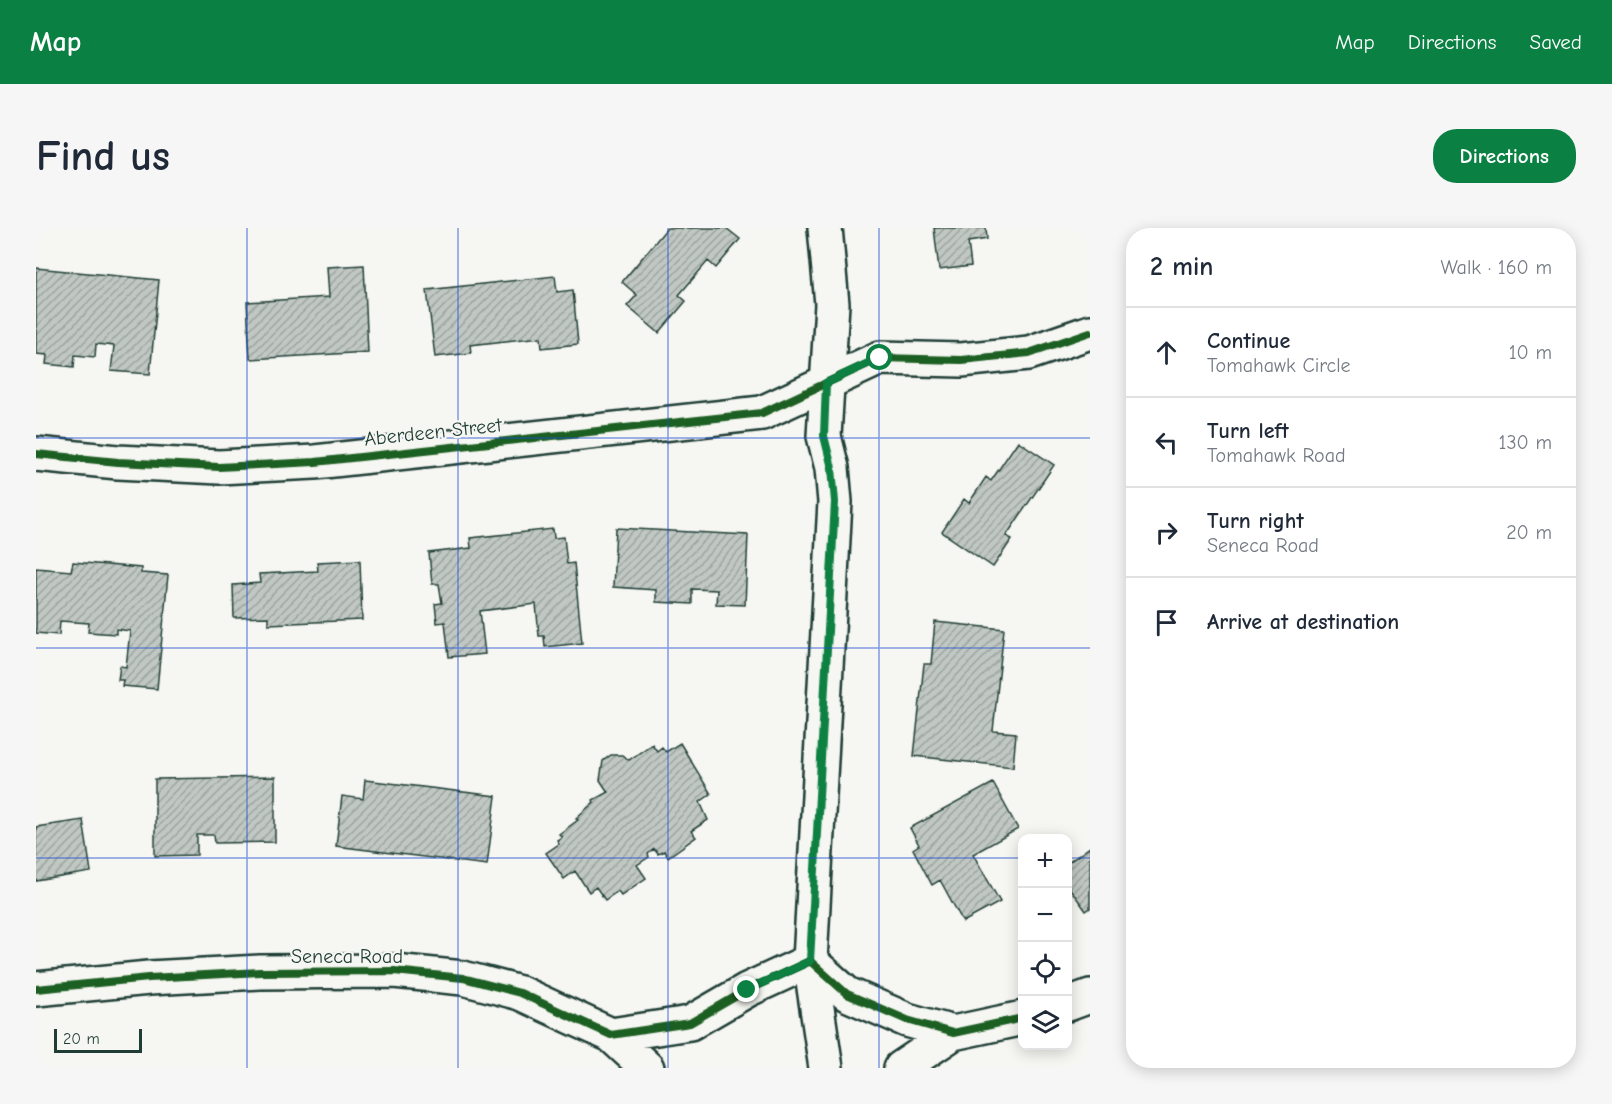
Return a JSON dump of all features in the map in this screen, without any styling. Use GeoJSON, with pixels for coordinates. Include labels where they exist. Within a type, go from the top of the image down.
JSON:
{"type":"FeatureCollection","features":[{"type":"Feature","properties":{"kind":"street"},"geometry":{"type":"LineString","coordinates":[[825,228],[832,304],[824,436],[832,468],[835,502],[810,961],[826,1068]]}},
{"type":"Feature","properties":{"kind":"street","name":"Aberdeen Street"},"geometry":{"type":"LineString","coordinates":[[36,454],[118,462],[219,466],[315,462],[762,413],[880,358],[961,360],[1029,353],[1090,332]]}},
{"type":"Feature","properties":{"kind":"street"},"geometry":{"type":"LineString","coordinates":[[810,961],[847,994],[907,1020],[953,1033]]}},
{"type":"Feature","properties":{"kind":"street"},"geometry":{"type":"LineString","coordinates":[[611,1035],[690,1023],[747,990],[810,961]]}},
{"type":"Feature","properties":{"kind":"street","name":"Seneca Road"},"geometry":{"type":"LineString","coordinates":[[36,989],[160,977],[394,971],[463,978],[520,993],[611,1035],[647,1068]]}},
{"type":"Feature","properties":{"kind":"street"},"geometry":{"type":"LineString","coordinates":[[1072,1003],[1090,996]]}},
{"type":"Feature","properties":{"kind":"street"},"geometry":{"type":"LineString","coordinates":[[901,1068],[953,1033],[1018,1019]]}},
{"type":"Feature","properties":{"kind":"building"},"geometry":{"type":"Polygon","coordinates":[[[667,228],[726,228],[740,239],[716,268],[708,261],[679,295],[686,301],[659,333],[627,306],[637,295],[622,282],[667,228]]]}},
{"type":"Feature","properties":{"kind":"building"},"geometry":{"type":"Polygon","coordinates":[[[934,228],[986,228],[987,239],[968,242],[971,266],[939,270],[934,228]]]}},
{"type":"Feature","properties":{"kind":"building"},"geometry":{"type":"Polygon","coordinates":[[[364,265],[368,352],[250,359],[247,302],[329,297],[327,267],[364,265]]]}},
{"type":"Feature","properties":{"kind":"building"},"geometry":{"type":"Polygon","coordinates":[[[36,268],[159,280],[150,374],[111,371],[114,346],[96,344],[95,357],[75,355],[74,367],[46,364],[47,355],[36,354],[36,268]]]}},
{"type":"Feature","properties":{"kind":"building"},"geometry":{"type":"Polygon","coordinates":[[[555,276],[557,292],[573,290],[578,344],[542,348],[541,337],[470,345],[471,353],[435,357],[427,290],[555,276]]]}},
{"type":"Feature","properties":{"kind":"building"},"geometry":{"type":"Polygon","coordinates":[[[1018,441],[1054,465],[1006,536],[1012,539],[993,567],[942,532],[964,499],[969,503],[986,477],[991,481],[1018,441]]]}},
{"type":"Feature","properties":{"kind":"building"},"geometry":{"type":"Polygon","coordinates":[[[616,528],[748,535],[745,605],[716,604],[717,590],[692,589],[692,604],[656,602],[656,590],[613,587],[616,528]]]}},
{"type":"Feature","properties":{"kind":"building"},"geometry":{"type":"Polygon","coordinates":[[[553,529],[554,538],[564,537],[567,564],[574,563],[582,643],[545,647],[544,636],[539,636],[536,604],[480,611],[485,654],[449,657],[445,622],[437,623],[435,604],[442,603],[439,584],[432,584],[429,553],[471,548],[470,538],[553,529]]]}},
{"type":"Feature","properties":{"kind":"building"},"geometry":{"type":"Polygon","coordinates":[[[360,560],[362,620],[268,624],[268,617],[234,618],[233,585],[260,583],[259,574],[318,571],[317,562],[360,560]]]}},
{"type":"Feature","properties":{"kind":"building"},"geometry":{"type":"Polygon","coordinates":[[[73,562],[141,568],[141,573],[168,575],[157,689],[122,686],[123,680],[118,680],[120,666],[126,667],[130,631],[116,629],[116,634],[88,632],[89,623],[60,621],[59,635],[36,633],[36,568],[71,571],[73,562]]]}},
{"type":"Feature","properties":{"kind":"building"},"geometry":{"type":"Polygon","coordinates":[[[935,622],[1004,629],[993,731],[1016,733],[1013,767],[914,756],[924,664],[931,664],[935,622]]]}},
{"type":"Feature","properties":{"kind":"building"},"geometry":{"type":"Polygon","coordinates":[[[680,743],[711,794],[700,802],[708,820],[691,831],[696,837],[668,857],[664,851],[658,854],[654,849],[648,854],[649,857],[637,865],[646,878],[621,895],[618,891],[605,900],[596,887],[589,892],[575,871],[564,879],[546,853],[559,844],[557,840],[562,837],[559,834],[578,820],[576,818],[594,802],[593,800],[608,792],[600,780],[603,761],[611,755],[622,755],[629,760],[652,744],[657,751],[662,747],[666,752],[680,743]]]}},
{"type":"Feature","properties":{"kind":"building"},"geometry":{"type":"Polygon","coordinates":[[[275,777],[275,842],[215,843],[214,835],[197,835],[197,855],[155,856],[155,779],[275,777]]]}},
{"type":"Feature","properties":{"kind":"building"},"geometry":{"type":"Polygon","coordinates":[[[365,780],[496,796],[487,865],[336,846],[342,796],[363,799],[365,780]]]}},
{"type":"Feature","properties":{"kind":"building"},"geometry":{"type":"Polygon","coordinates":[[[993,783],[1018,829],[973,854],[1000,902],[963,922],[940,880],[932,885],[913,849],[919,845],[910,828],[993,783]]]}},
{"type":"Feature","properties":{"kind":"building"},"geometry":{"type":"Polygon","coordinates":[[[83,820],[91,872],[36,881],[36,827],[83,820]]]}},
{"type":"Feature","properties":{"kind":"building"},"geometry":{"type":"Polygon","coordinates":[[[1090,847],[1090,908],[1086,911],[1072,892],[1072,860],[1090,847]]]}},
{"type":"Feature","properties":{"kind":"cycle path"},"geometry":{"type":"LineString","coordinates":[[36,454],[118,462],[219,467],[315,462],[762,413],[880,358],[961,360],[1029,353],[1090,332]]}},
{"type":"Feature","properties":{"kind":"cycle path"},"geometry":{"type":"LineString","coordinates":[[36,989],[149,978],[260,972],[394,971],[463,978],[520,993],[611,1035],[690,1023],[747,990],[810,961],[847,994],[907,1020],[953,1033],[1018,1019]]}},
{"type":"Feature","properties":{"kind":"route"},"geometry":{"type":"LineString","coordinates":[[747,990],[810,961],[816,884],[835,502],[832,468],[824,436],[826,383],[880,358]]}}]}
